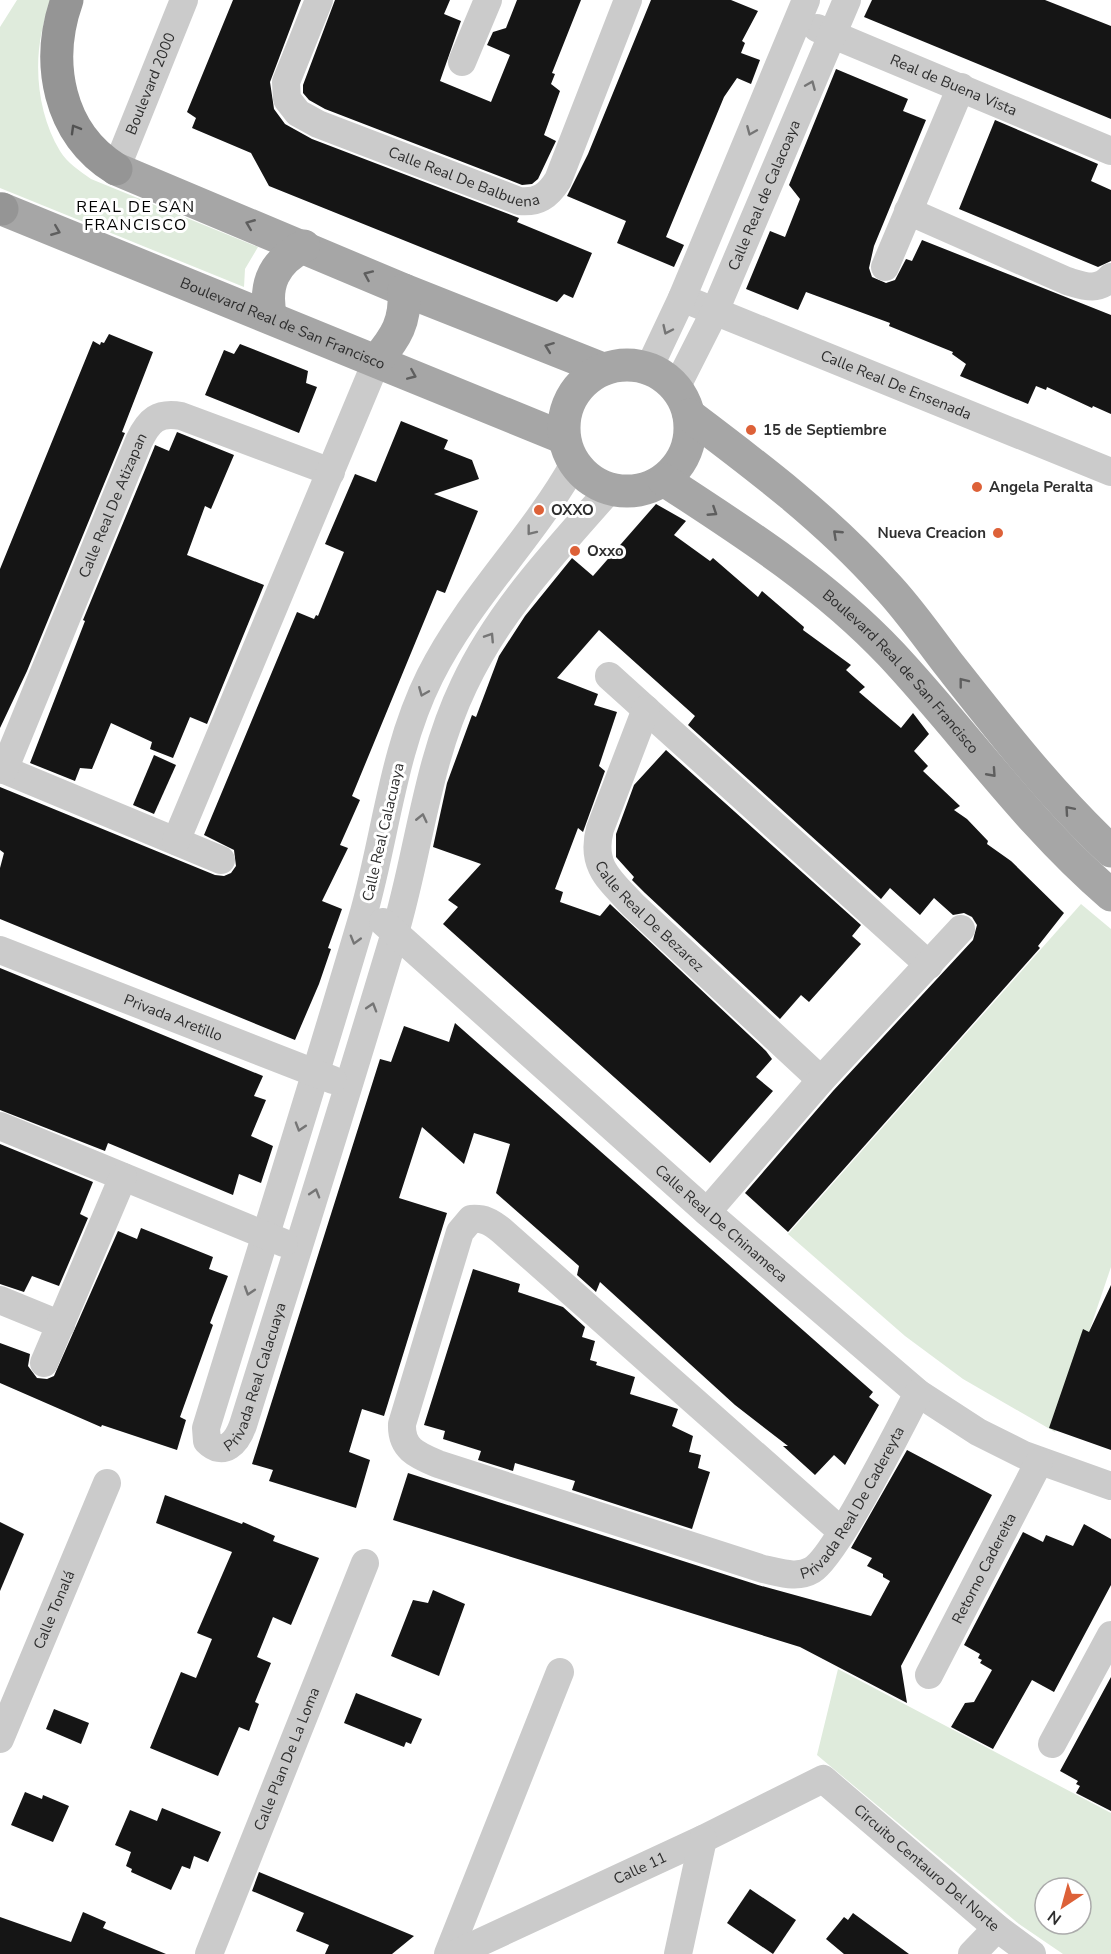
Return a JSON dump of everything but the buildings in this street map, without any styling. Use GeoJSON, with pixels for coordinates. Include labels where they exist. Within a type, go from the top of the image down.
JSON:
{"type":"FeatureCollection","features":[{"type":"Feature","properties":{"kind":"highway"},"geometry":{"type":"LineString","coordinates":[[67,0],[58,44],[62,98],[70,121],[81,139],[97,157],[116,169]]}},
{"type":"Feature","properties":{"kind":"main road"},"geometry":{"type":"LineString","coordinates":[[116,169],[304,246],[404,290],[603,369]]}},
{"type":"Feature","properties":{"kind":"main road","name":"Boulevard Real de San Francisco"},"geometry":{"type":"LineString","coordinates":[[1,209],[377,360],[569,451]]}},
{"type":"Feature","properties":{"kind":"main road"},"geometry":{"type":"LineString","coordinates":[[271,318],[267,301],[268,285],[288,254],[304,246]]}},
{"type":"Feature","properties":{"kind":"main road"},"geometry":{"type":"LineString","coordinates":[[377,360],[401,325],[405,310],[404,290]]}},
{"type":"Feature","properties":{"kind":"main road"},"geometry":{"type":"LineString","coordinates":[[683,401],[691,434],[687,451],[677,467],[664,480],[647,488],[629,491],[610,489],[590,480],[569,451],[564,417],[571,397],[585,380],[603,369],[626,364],[649,368],[683,401],[838,535],[879,577],[1058,798],[1111,851]]}},
{"type":"Feature","properties":{"kind":"main road","name":"Boulevard Real de San Francisco"},"geometry":{"type":"LineString","coordinates":[[664,480],[766,547],[831,598],[890,652],[1016,799],[1078,867],[1111,895]]}},
{"type":"Feature","properties":{"kind":"street","name":"Boulevard 2000"},"geometry":{"type":"LineString","coordinates":[[116,169],[183,0]]}},
{"type":"Feature","properties":{"kind":"street","name":"Calle Real De Balbuena"},"geometry":{"type":"LineString","coordinates":[[319,0],[286,82],[287,99],[298,113],[318,124],[422,165],[519,201],[530,202],[546,196],[558,180],[628,0]]}},
{"type":"Feature","properties":{"kind":"street"},"geometry":{"type":"LineString","coordinates":[[462,62],[488,0]]}},
{"type":"Feature","properties":{"kind":"street","name":"Calle Real de Calacoaya"},"geometry":{"type":"LineString","coordinates":[[683,401],[715,311],[847,0]]}},
{"type":"Feature","properties":{"kind":"street"},"geometry":{"type":"LineString","coordinates":[[649,368],[682,298],[802,10]]}},
{"type":"Feature","properties":{"kind":"street","name":"Real de Buena Vista"},"geometry":{"type":"LineString","coordinates":[[802,10],[832,34],[1111,151]]}},
{"type":"Feature","properties":{"kind":"street"},"geometry":{"type":"LineString","coordinates":[[885,267],[961,87]]}},
{"type":"Feature","properties":{"kind":"street"},"geometry":{"type":"LineString","coordinates":[[908,211],[1067,281],[1093,288],[1104,284],[1111,277]]}},
{"type":"Feature","properties":{"kind":"street","name":"Calle Real De Ensenada"},"geometry":{"type":"LineString","coordinates":[[682,298],[1111,472]]}},
{"type":"Feature","properties":{"kind":"street"},"geometry":{"type":"LineString","coordinates":[[176,841],[377,360]]}},
{"type":"Feature","properties":{"kind":"street","name":"Calle Real De Atizapan"},"geometry":{"type":"LineString","coordinates":[[221,860],[2,769],[139,441],[146,427],[156,416],[166,414],[181,416],[331,472]]}},
{"type":"Feature","properties":{"kind":"street","name":"Calle Real Calacuaya"},"geometry":{"type":"LineString","coordinates":[[267,1235],[365,908],[405,736],[430,677],[460,622],[553,501],[569,451]]}},
{"type":"Feature","properties":{"kind":"street"},"geometry":{"type":"LineString","coordinates":[[0,1126],[298,1249],[395,933],[439,746],[463,687],[488,639],[530,581],[610,489]]}},
{"type":"Feature","properties":{"kind":"street"},"geometry":{"type":"LineString","coordinates":[[609,676],[929,965]]}},
{"type":"Feature","properties":{"kind":"street","name":"Calle Real De Bezarez"},"geometry":{"type":"LineString","coordinates":[[646,709],[600,829],[596,846],[598,862],[607,876],[633,905],[821,1080]]}},
{"type":"Feature","properties":{"kind":"street","name":"Calle Real De Chinameca"},"geometry":{"type":"LineString","coordinates":[[365,908],[706,1212],[918,1393],[978,1432],[1039,1462],[1111,1486]]}},
{"type":"Feature","properties":{"kind":"street"},"geometry":{"type":"LineString","coordinates":[[706,1212],[821,1080],[961,929]]}},
{"type":"Feature","properties":{"kind":"street","name":"Privada Aretillo"},"geometry":{"type":"LineString","coordinates":[[0,950],[348,1085]]}},
{"type":"Feature","properties":{"kind":"street"},"geometry":{"type":"LineString","coordinates":[[44,1363],[123,1177]]}},
{"type":"Feature","properties":{"kind":"street","name":"Privada Real De Cadereyta"},"geometry":{"type":"LineString","coordinates":[[841,1531],[487,1220],[471,1219],[460,1232],[404,1410],[401,1436],[411,1451],[438,1464],[763,1569],[798,1575],[823,1562],[841,1531],[918,1393]]}},
{"type":"Feature","properties":{"kind":"street","name":"Privada Real Calacuaya"},"geometry":{"type":"LineString","coordinates":[[267,1235],[206,1428],[205,1435],[210,1444],[225,1449],[232,1445],[239,1436],[298,1249]]}},
{"type":"Feature","properties":{"kind":"street"},"geometry":{"type":"LineString","coordinates":[[0,1300],[61,1325]]}},
{"type":"Feature","properties":{"kind":"street","name":"Retorno Cadereita"},"geometry":{"type":"LineString","coordinates":[[929,1675],[1039,1462]]}},
{"type":"Feature","properties":{"kind":"street","name":"Calle Tonalá"},"geometry":{"type":"LineString","coordinates":[[0,1739],[107,1483]]}},
{"type":"Feature","properties":{"kind":"street","name":"Calle Plan De La Loma"},"geometry":{"type":"LineString","coordinates":[[209,1954],[365,1563]]}},
{"type":"Feature","properties":{"kind":"street"},"geometry":{"type":"LineString","coordinates":[[1052,1744],[1111,1635]]}},
{"type":"Feature","properties":{"kind":"street"},"geometry":{"type":"LineString","coordinates":[[448,1954],[560,1672]]}},
{"type":"Feature","properties":{"kind":"street","name":"Calle 11"},"geometry":{"type":"LineString","coordinates":[[455,1954],[703,1839],[823,1779]]}},
{"type":"Feature","properties":{"kind":"street","name":"Circuito Centauro Del Norte"},"geometry":{"type":"LineString","coordinates":[[823,1779],[997,1928],[1032,1954]]}},
{"type":"Feature","properties":{"kind":"street"},"geometry":{"type":"LineString","coordinates":[[678,1954],[703,1839]]}},
{"type":"Feature","properties":{"kind":"street"},"geometry":{"type":"LineString","coordinates":[[972,1954],[997,1928]]}},
{"type":"Feature","properties":{"kind":"green space"},"geometry":{"type":"Polygon","coordinates":[[[17,0],[52,0],[41,37],[38,77],[45,116],[51,134],[63,155],[74,167],[91,179],[258,247],[245,269],[244,287],[0,188],[0,27],[17,0]]]}},
{"type":"Feature","properties":{"kind":"green space"},"geometry":{"type":"Polygon","coordinates":[[[1081,904],[1111,929],[1111,1267],[1055,1432],[963,1379],[905,1336],[788,1234],[1081,904]]]}},
{"type":"Feature","properties":{"kind":"green space"},"geometry":{"type":"Polygon","coordinates":[[[838,1669],[1111,1813],[1111,1954],[1063,1954],[1037,1936],[1093,1936],[1093,1876],[1033,1876],[1033,1934],[817,1755],[838,1669]]]}},
{"type":"Feature","properties":{"kind":"place","name":"15 de Septiembre"},"geometry":{"type":"Point","coordinates":[751,430]}},
{"type":"Feature","properties":{"kind":"place","name":"Angela Peralta"},"geometry":{"type":"Point","coordinates":[977,487]}},
{"type":"Feature","properties":{"kind":"place","name":"OXXO"},"geometry":{"type":"Point","coordinates":[539,510]}},
{"type":"Feature","properties":{"kind":"place","name":"Nueva Creacion"},"geometry":{"type":"Point","coordinates":[998,533]}},
{"type":"Feature","properties":{"kind":"place","name":"Oxxo"},"geometry":{"type":"Point","coordinates":[575,551]}},
{"type":"Feature","properties":{"kind":"district","name":"REAL DE SAN FRANCISCO"},"geometry":{"type":"Point","coordinates":[136,215]}}]}
